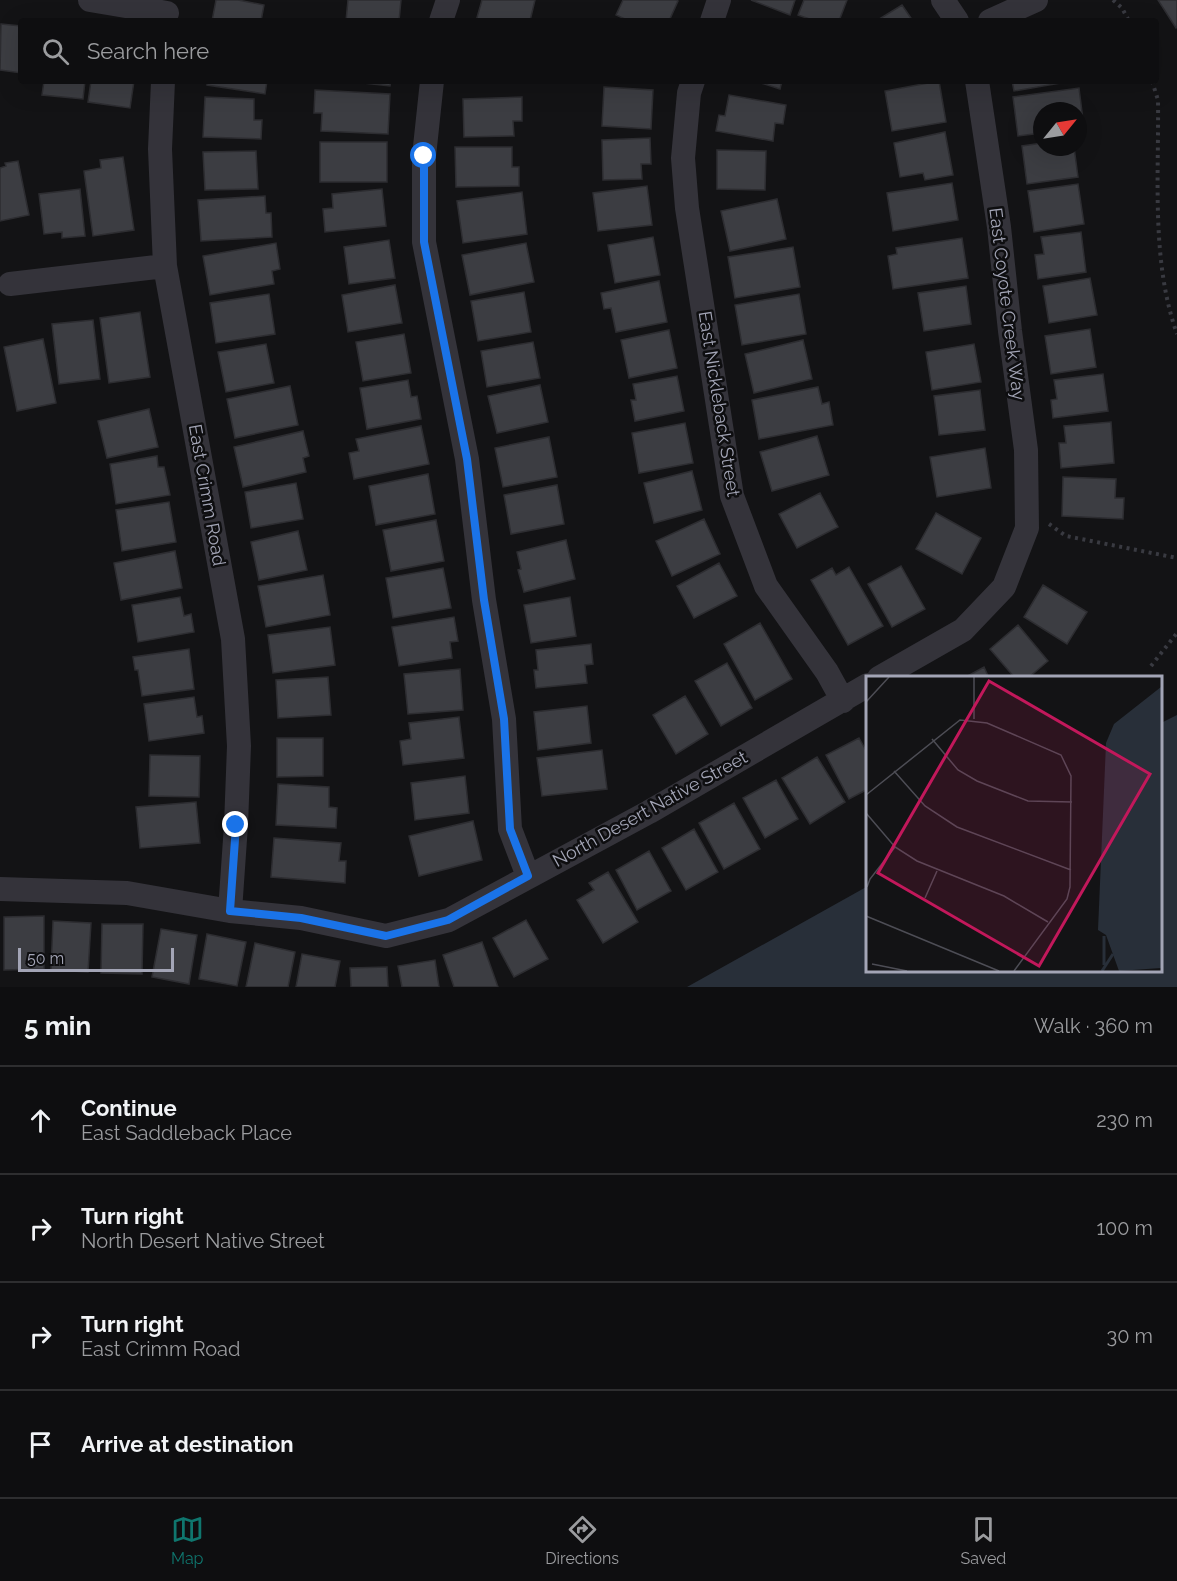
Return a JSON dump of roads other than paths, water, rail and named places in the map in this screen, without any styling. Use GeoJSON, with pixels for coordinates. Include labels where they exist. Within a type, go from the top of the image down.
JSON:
{"type":"FeatureCollection","features":[{"type":"Feature","properties":{"kind":"street"},"geometry":{"type":"LineString","coordinates":[[90,0],[168,11]]}},
{"type":"Feature","properties":{"kind":"street"},"geometry":{"type":"LineString","coordinates":[[442,18],[448,0]]}},
{"type":"Feature","properties":{"kind":"street"},"geometry":{"type":"LineString","coordinates":[[713,18],[719,0]]}},
{"type":"Feature","properties":{"kind":"street"},"geometry":{"type":"LineString","coordinates":[[943,0],[955,18]]}},
{"type":"Feature","properties":{"kind":"street"},"geometry":{"type":"LineString","coordinates":[[997,18],[1036,0]]}},
{"type":"Feature","properties":{"kind":"street","name":"East Crimm Road"},"geometry":{"type":"LineString","coordinates":[[163,84],[160,149],[165,266],[233,639],[239,746],[230,911]]}},
{"type":"Feature","properties":{"kind":"street"},"geometry":{"type":"LineString","coordinates":[[432,84],[424,156],[424,242],[467,459],[484,600],[504,719],[510,829],[528,876]]}},
{"type":"Feature","properties":{"kind":"street","name":"East Nickleback Street"},"geometry":{"type":"LineString","coordinates":[[692,84],[689,93],[683,158],[687,208],[732,496],[766,586],[827,672],[843,701]]}},
{"type":"Feature","properties":{"kind":"street","name":"East Coyote Creek Way"},"geometry":{"type":"LineString","coordinates":[[882,676],[963,630],[1004,587],[1027,523],[1026,450],[999,227],[977,84]]}},
{"type":"Feature","properties":{"kind":"street"},"geometry":{"type":"LineString","coordinates":[[10,284],[165,266]]}},
{"type":"Feature","properties":{"kind":"street","name":"North Desert Native Street"},"geometry":{"type":"LineString","coordinates":[[0,889],[128,893],[230,911],[301,918],[386,936],[448,920],[649,812],[866,686]]}}]}
